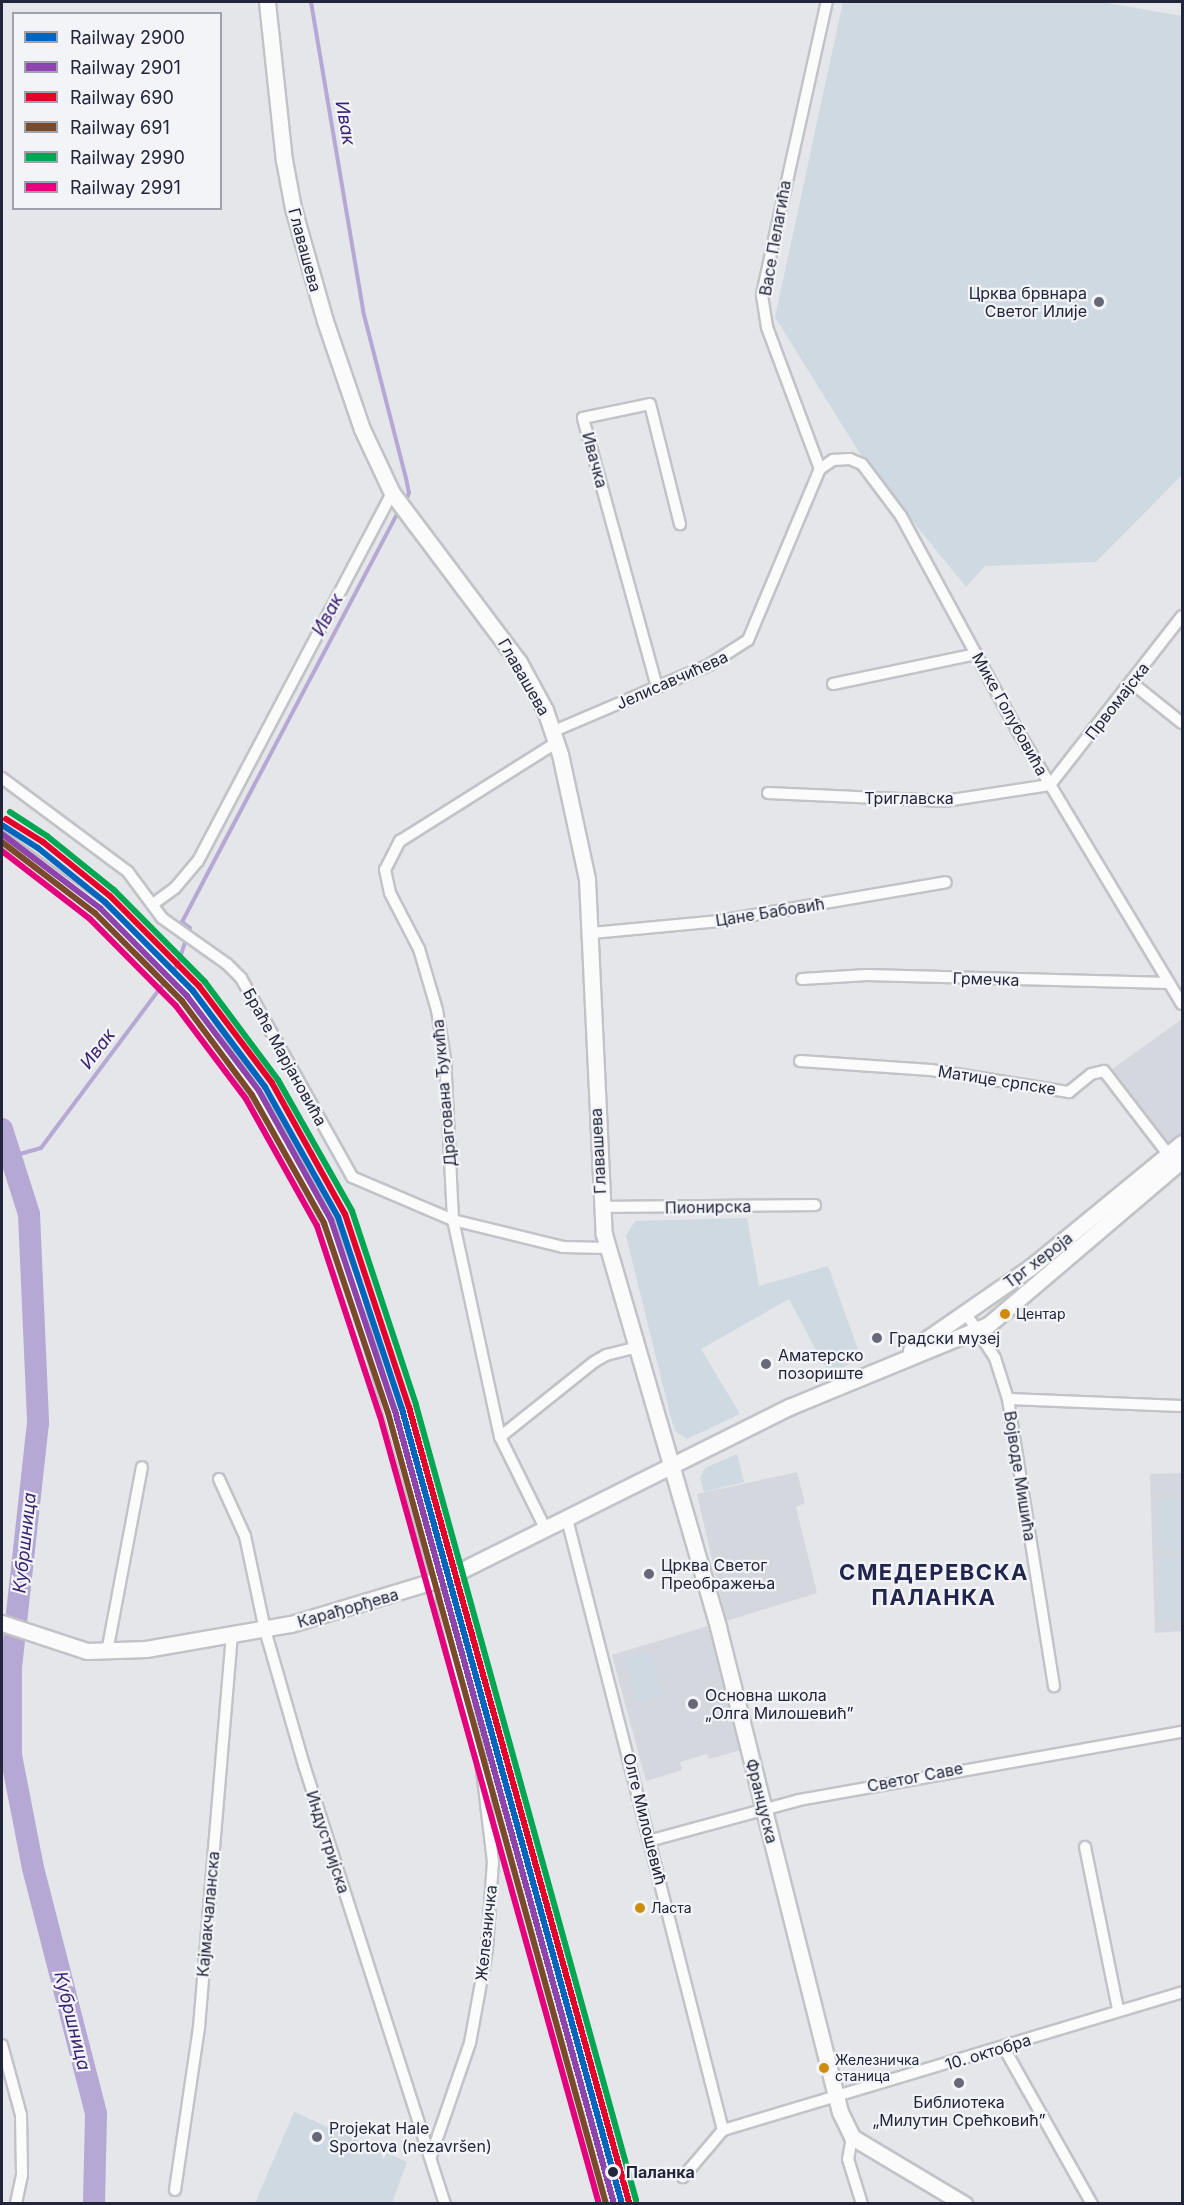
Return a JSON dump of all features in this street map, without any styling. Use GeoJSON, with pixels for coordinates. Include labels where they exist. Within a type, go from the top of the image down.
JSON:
{"type":"FeatureCollection","features":[{"type":"Feature","properties":{"kind":"main road","name":"Главашева"},"geometry":{"type":"LineString","coordinates":[[267,2],[284,160],[300,237],[362,429],[395,497],[510,647],[555,736],[583,848],[592,933],[602,1207],[607,1248],[671,1464]]}},
{"type":"Feature","properties":{"kind":"main road","name":"Трг хероја"},"geometry":{"type":"LineString","coordinates":[[671,1464],[789,1407],[979,1330],[1011,1308],[1176,1160],[1182,1143]]}},
{"type":"Feature","properties":{"kind":"main road","name":"Трг хероја"},"geometry":{"type":"LineString","coordinates":[[886,1366],[1031,1267],[1176,1160]]}},
{"type":"Feature","properties":{"kind":"main road","name":"Карађорђева"},"geometry":{"type":"LineString","coordinates":[[2,1623],[63,1645],[107,1652],[232,1637],[265,1630],[436,1581],[546,1530],[671,1464]]}},
{"type":"Feature","properties":{"kind":"main road","name":"Француска"},"geometry":{"type":"LineString","coordinates":[[671,1464],[764,1809],[836,2097],[852,2137]]}},
{"type":"Feature","properties":{"kind":"main road"},"geometry":{"type":"LineString","coordinates":[[852,2137],[964,2204]]}},
{"type":"Feature","properties":{"kind":"street","name":"Васе Пелагића"},"geometry":{"type":"LineString","coordinates":[[820,469],[767,327],[762,294],[827,2]]}},
{"type":"Feature","properties":{"kind":"street","name":"Ивачка"},"geometry":{"type":"LineString","coordinates":[[657,687],[584,418],[650,404],[680,524]]}},
{"type":"Feature","properties":{"kind":"street","name":"Мике Голубовића"},"geometry":{"type":"LineString","coordinates":[[820,469],[833,460],[850,459],[862,464],[901,516],[1050,785],[1182,1004]]}},
{"type":"Feature","properties":{"kind":"street","name":"Јелисавчићева"},"geometry":{"type":"LineString","coordinates":[[555,736],[657,687],[710,665],[748,640],[820,469]]}},
{"type":"Feature","properties":{"kind":"street"},"geometry":{"type":"LineString","coordinates":[[153,904],[176,888],[198,861],[395,497]]}},
{"type":"Feature","properties":{"kind":"street","name":"Првомајска"},"geometry":{"type":"LineString","coordinates":[[1050,785],[1132,683],[1182,616]]}},
{"type":"Feature","properties":{"kind":"street"},"geometry":{"type":"LineString","coordinates":[[833,684],[977,654]]}},
{"type":"Feature","properties":{"kind":"street"},"geometry":{"type":"LineString","coordinates":[[1132,683],[1182,723]]}},
{"type":"Feature","properties":{"kind":"street","name":"Драгована Ђукића"},"geometry":{"type":"LineString","coordinates":[[546,1530],[500,1437],[453,1220],[445,1059],[437,1010],[419,949],[390,893],[385,870],[400,841],[555,736]]}},
{"type":"Feature","properties":{"kind":"street","name":"Браће Марјановића"},"geometry":{"type":"LineString","coordinates":[[2,778],[128,872],[153,904],[177,929],[207,948],[241,978],[352,1177],[453,1220],[563,1246],[607,1248]]}},
{"type":"Feature","properties":{"kind":"street","name":"Триглавска"},"geometry":{"type":"LineString","coordinates":[[768,793],[945,801],[1050,785]]}},
{"type":"Feature","properties":{"kind":"street"},"geometry":{"type":"LineString","coordinates":[[2,837],[96,906],[151,957],[190,999],[271,1117],[330,1226],[354,1290],[436,1581]]}},
{"type":"Feature","properties":{"kind":"street","name":"Цане Бабовић"},"geometry":{"type":"LineString","coordinates":[[592,933],[730,919],[946,882]]}},
{"type":"Feature","properties":{"kind":"street","name":"Грмечка"},"geometry":{"type":"LineString","coordinates":[[802,979],[867,975],[1169,983]]}},
{"type":"Feature","properties":{"kind":"street","name":"Матице српске"},"geometry":{"type":"LineString","coordinates":[[800,1061],[931,1070],[1069,1092],[1091,1074],[1104,1071],[1176,1160]]}},
{"type":"Feature","properties":{"kind":"street","name":"Пионирска"},"geometry":{"type":"LineString","coordinates":[[602,1207],[814,1205]]}},
{"type":"Feature","properties":{"kind":"street","name":"Војводе Мишића"},"geometry":{"type":"LineString","coordinates":[[964,1312],[979,1330],[995,1358],[1008,1399],[1054,1686]]}},
{"type":"Feature","properties":{"kind":"street"},"geometry":{"type":"LineString","coordinates":[[500,1437],[594,1362],[638,1347]]}},
{"type":"Feature","properties":{"kind":"street"},"geometry":{"type":"LineString","coordinates":[[1008,1399],[1182,1406]]}},
{"type":"Feature","properties":{"kind":"street"},"geometry":{"type":"LineString","coordinates":[[107,1652],[142,1467]]}},
{"type":"Feature","properties":{"kind":"street","name":"Индустријска"},"geometry":{"type":"LineString","coordinates":[[219,1479],[245,1536],[265,1630],[303,1765],[445,2204]]}},
{"type":"Feature","properties":{"kind":"street","name":"Олге Милошевић"},"geometry":{"type":"LineString","coordinates":[[567,1519],[652,1840],[684,1985],[723,2130]]}},
{"type":"Feature","properties":{"kind":"street","name":"Железничка"},"geometry":{"type":"LineString","coordinates":[[431,2156],[470,2043],[487,1949],[493,1862],[481,1761],[442,1601]]}},
{"type":"Feature","properties":{"kind":"street","name":"Кајмакчаланска"},"geometry":{"type":"LineString","coordinates":[[175,2190],[199,2027],[232,1637]]}},
{"type":"Feature","properties":{"kind":"street","name":"Светог Саве"},"geometry":{"type":"LineString","coordinates":[[652,1840],[764,1809],[960,1768],[1182,1732]]}},
{"type":"Feature","properties":{"kind":"street"},"geometry":{"type":"LineString","coordinates":[[1085,1847],[1119,2009]]}},
{"type":"Feature","properties":{"kind":"street","name":"10. октобра"},"geometry":{"type":"LineString","coordinates":[[723,2130],[1004,2048],[1119,2009],[1182,1992]]}},
{"type":"Feature","properties":{"kind":"street"},"geometry":{"type":"LineString","coordinates":[[2,2045],[21,2115],[22,2175],[16,2204]]}},
{"type":"Feature","properties":{"kind":"street"},"geometry":{"type":"LineString","coordinates":[[1004,2048],[1092,2204]]}},
{"type":"Feature","properties":{"kind":"street"},"geometry":{"type":"LineString","coordinates":[[683,2177],[723,2130]]}},
{"type":"Feature","properties":{"kind":"street"},"geometry":{"type":"LineString","coordinates":[[852,2137],[848,2159],[862,2204]]}},
{"type":"Feature","properties":{"kind":"shaded area"},"geometry":{"type":"Polygon","coordinates":[[[843,2],[1101,2],[1182,16],[1182,475],[1096,562],[985,566],[966,587],[867,465],[775,317],[843,2]]]}},
{"type":"Feature","properties":{"kind":"shaded area"},"geometry":{"type":"Polygon","coordinates":[[[1182,1019],[1182,1135],[1169,1146],[1111,1070],[1182,1019]]]}},
{"type":"Feature","properties":{"kind":"shaded area"},"geometry":{"type":"Polygon","coordinates":[[[747,1218],[759,1286],[828,1266],[861,1358],[829,1374],[789,1299],[701,1349],[740,1414],[687,1439],[677,1433],[672,1422],[626,1236],[635,1221],[747,1218]]]}},
{"type":"Feature","properties":{"kind":"shaded area"},"geometry":{"type":"Polygon","coordinates":[[[737,1454],[744,1482],[704,1492],[700,1478],[705,1468],[737,1454]]]}},
{"type":"Feature","properties":{"kind":"shaded area"},"geometry":{"type":"Polygon","coordinates":[[[797,1472],[805,1503],[796,1507],[817,1593],[726,1621],[697,1494],[797,1472]]]}},
{"type":"Feature","properties":{"kind":"shaded area"},"geometry":{"type":"Polygon","coordinates":[[[1182,1473],[1182,1631],[1155,1633],[1150,1474],[1182,1473]]]}},
{"type":"Feature","properties":{"kind":"shaded area"},"geometry":{"type":"Polygon","coordinates":[[[1160,1500],[1182,1500],[1182,1550],[1160,1550],[1160,1500]]]}},
{"type":"Feature","properties":{"kind":"shaded area"},"geometry":{"type":"Polygon","coordinates":[[[1158,1558],[1182,1558],[1182,1618],[1158,1618],[1158,1558]]]}},
{"type":"Feature","properties":{"kind":"shaded area"},"geometry":{"type":"Polygon","coordinates":[[[708,1626],[744,1749],[709,1759],[707,1754],[680,1762],[682,1770],[646,1781],[612,1655],[708,1626]]]}},
{"type":"Feature","properties":{"kind":"shaded area"},"geometry":{"type":"Polygon","coordinates":[[[650,1651],[663,1695],[637,1703],[624,1658],[650,1651]]]}},
{"type":"Feature","properties":{"kind":"shaded area","name":"Projekat Hale Sportova (nezavršen)"},"geometry":{"type":"Polygon","coordinates":[[[294,2112],[407,2162],[392,2203],[255,2203],[294,2112]]]}},
{"type":"Feature","properties":{"kind":"waterway","name":"Ивак"},"geometry":{"type":"LineString","coordinates":[[311,2],[363,311],[406,478],[409,493],[405,503]]}},
{"type":"Feature","properties":{"kind":"waterway","name":"Ивак"},"geometry":{"type":"LineString","coordinates":[[13,1156],[41,1148],[178,964],[190,928],[182,922],[399,511]]}},
{"type":"Feature","properties":{"kind":"waterway","name":"Кубршница"},"geometry":{"type":"LineString","coordinates":[[2,1129],[29,1214],[38,1423],[11,1666],[11,1755],[33,1868],[96,2114],[94,2204]]}},
{"type":"Feature","properties":{"kind":"rail line","name":"2990"},"geometry":{"type":"LineString","coordinates":[[10,812],[47,836],[114,890],[205,982],[278,1080],[352,1211],[416,1405],[636,2200]]}},
{"type":"Feature","properties":{"kind":"rail line","name":"690"},"geometry":{"type":"LineString","coordinates":[[6,819],[43,842],[110,896],[199,986],[272,1083],[345,1214],[409,1407],[629,2202]]}},
{"type":"Feature","properties":{"kind":"rail line","name":"2900"},"geometry":{"type":"LineString","coordinates":[[2,825],[38,848],[105,902],[193,991],[265,1087],[338,1217],[402,1409],[622,2204]]}},
{"type":"Feature","properties":{"kind":"rail line","name":"2901"},"geometry":{"type":"LineString","coordinates":[[2,834],[100,908],[187,996],[259,1091],[331,1220],[395,1411],[614,2204]]}},
{"type":"Feature","properties":{"kind":"rail line","name":"691"},"geometry":{"type":"LineString","coordinates":[[2,842],[95,913],[182,1001],[252,1095],[324,1223],[388,1413],[606,2204]]}},
{"type":"Feature","properties":{"kind":"rail line","name":"2991"},"geometry":{"type":"LineString","coordinates":[[2,851],[90,919],[176,1006],[246,1099],[317,1226],[380,1416],[599,2204]]}},
{"type":"Feature","properties":{"kind":"place","name":"Црква брвнара Светог Илије"},"geometry":{"type":"Point","coordinates":[1099,302]}},
{"type":"Feature","properties":{"kind":"place","name":"Центар"},"geometry":{"type":"Point","coordinates":[1005,1314]}},
{"type":"Feature","properties":{"kind":"place","name":"Градски музеј"},"geometry":{"type":"Point","coordinates":[877,1338]}},
{"type":"Feature","properties":{"kind":"place","name":"Аматерско позориште"},"geometry":{"type":"Point","coordinates":[766,1364]}},
{"type":"Feature","properties":{"kind":"place","name":"Црква Светог Преображења"},"geometry":{"type":"Point","coordinates":[649,1574]}},
{"type":"Feature","properties":{"kind":"place","name":"Основна школа „Олга Милошевић”"},"geometry":{"type":"Point","coordinates":[693,1704]}},
{"type":"Feature","properties":{"kind":"place","name":"Ласта"},"geometry":{"type":"Point","coordinates":[640,1908]}},
{"type":"Feature","properties":{"kind":"place","name":"Железничка станица"},"geometry":{"type":"Point","coordinates":[824,2068]}},
{"type":"Feature","properties":{"kind":"place","name":"Библиотека „Милутин Срећковић”"},"geometry":{"type":"Point","coordinates":[959,2083]}},
{"type":"Feature","properties":{"kind":"place","name":"Projekat Hale Sportova (nezavršen)"},"geometry":{"type":"Point","coordinates":[317,2137]}},
{"type":"Feature","properties":{"kind":"place","name":"Паланка"},"geometry":{"type":"Point","coordinates":[613,2172]}},
{"type":"Feature","properties":{"kind":"district","name":"СМЕДЕРЕВСКА ПАЛАНКА"},"geometry":{"type":"Point","coordinates":[934,1584]}}]}
